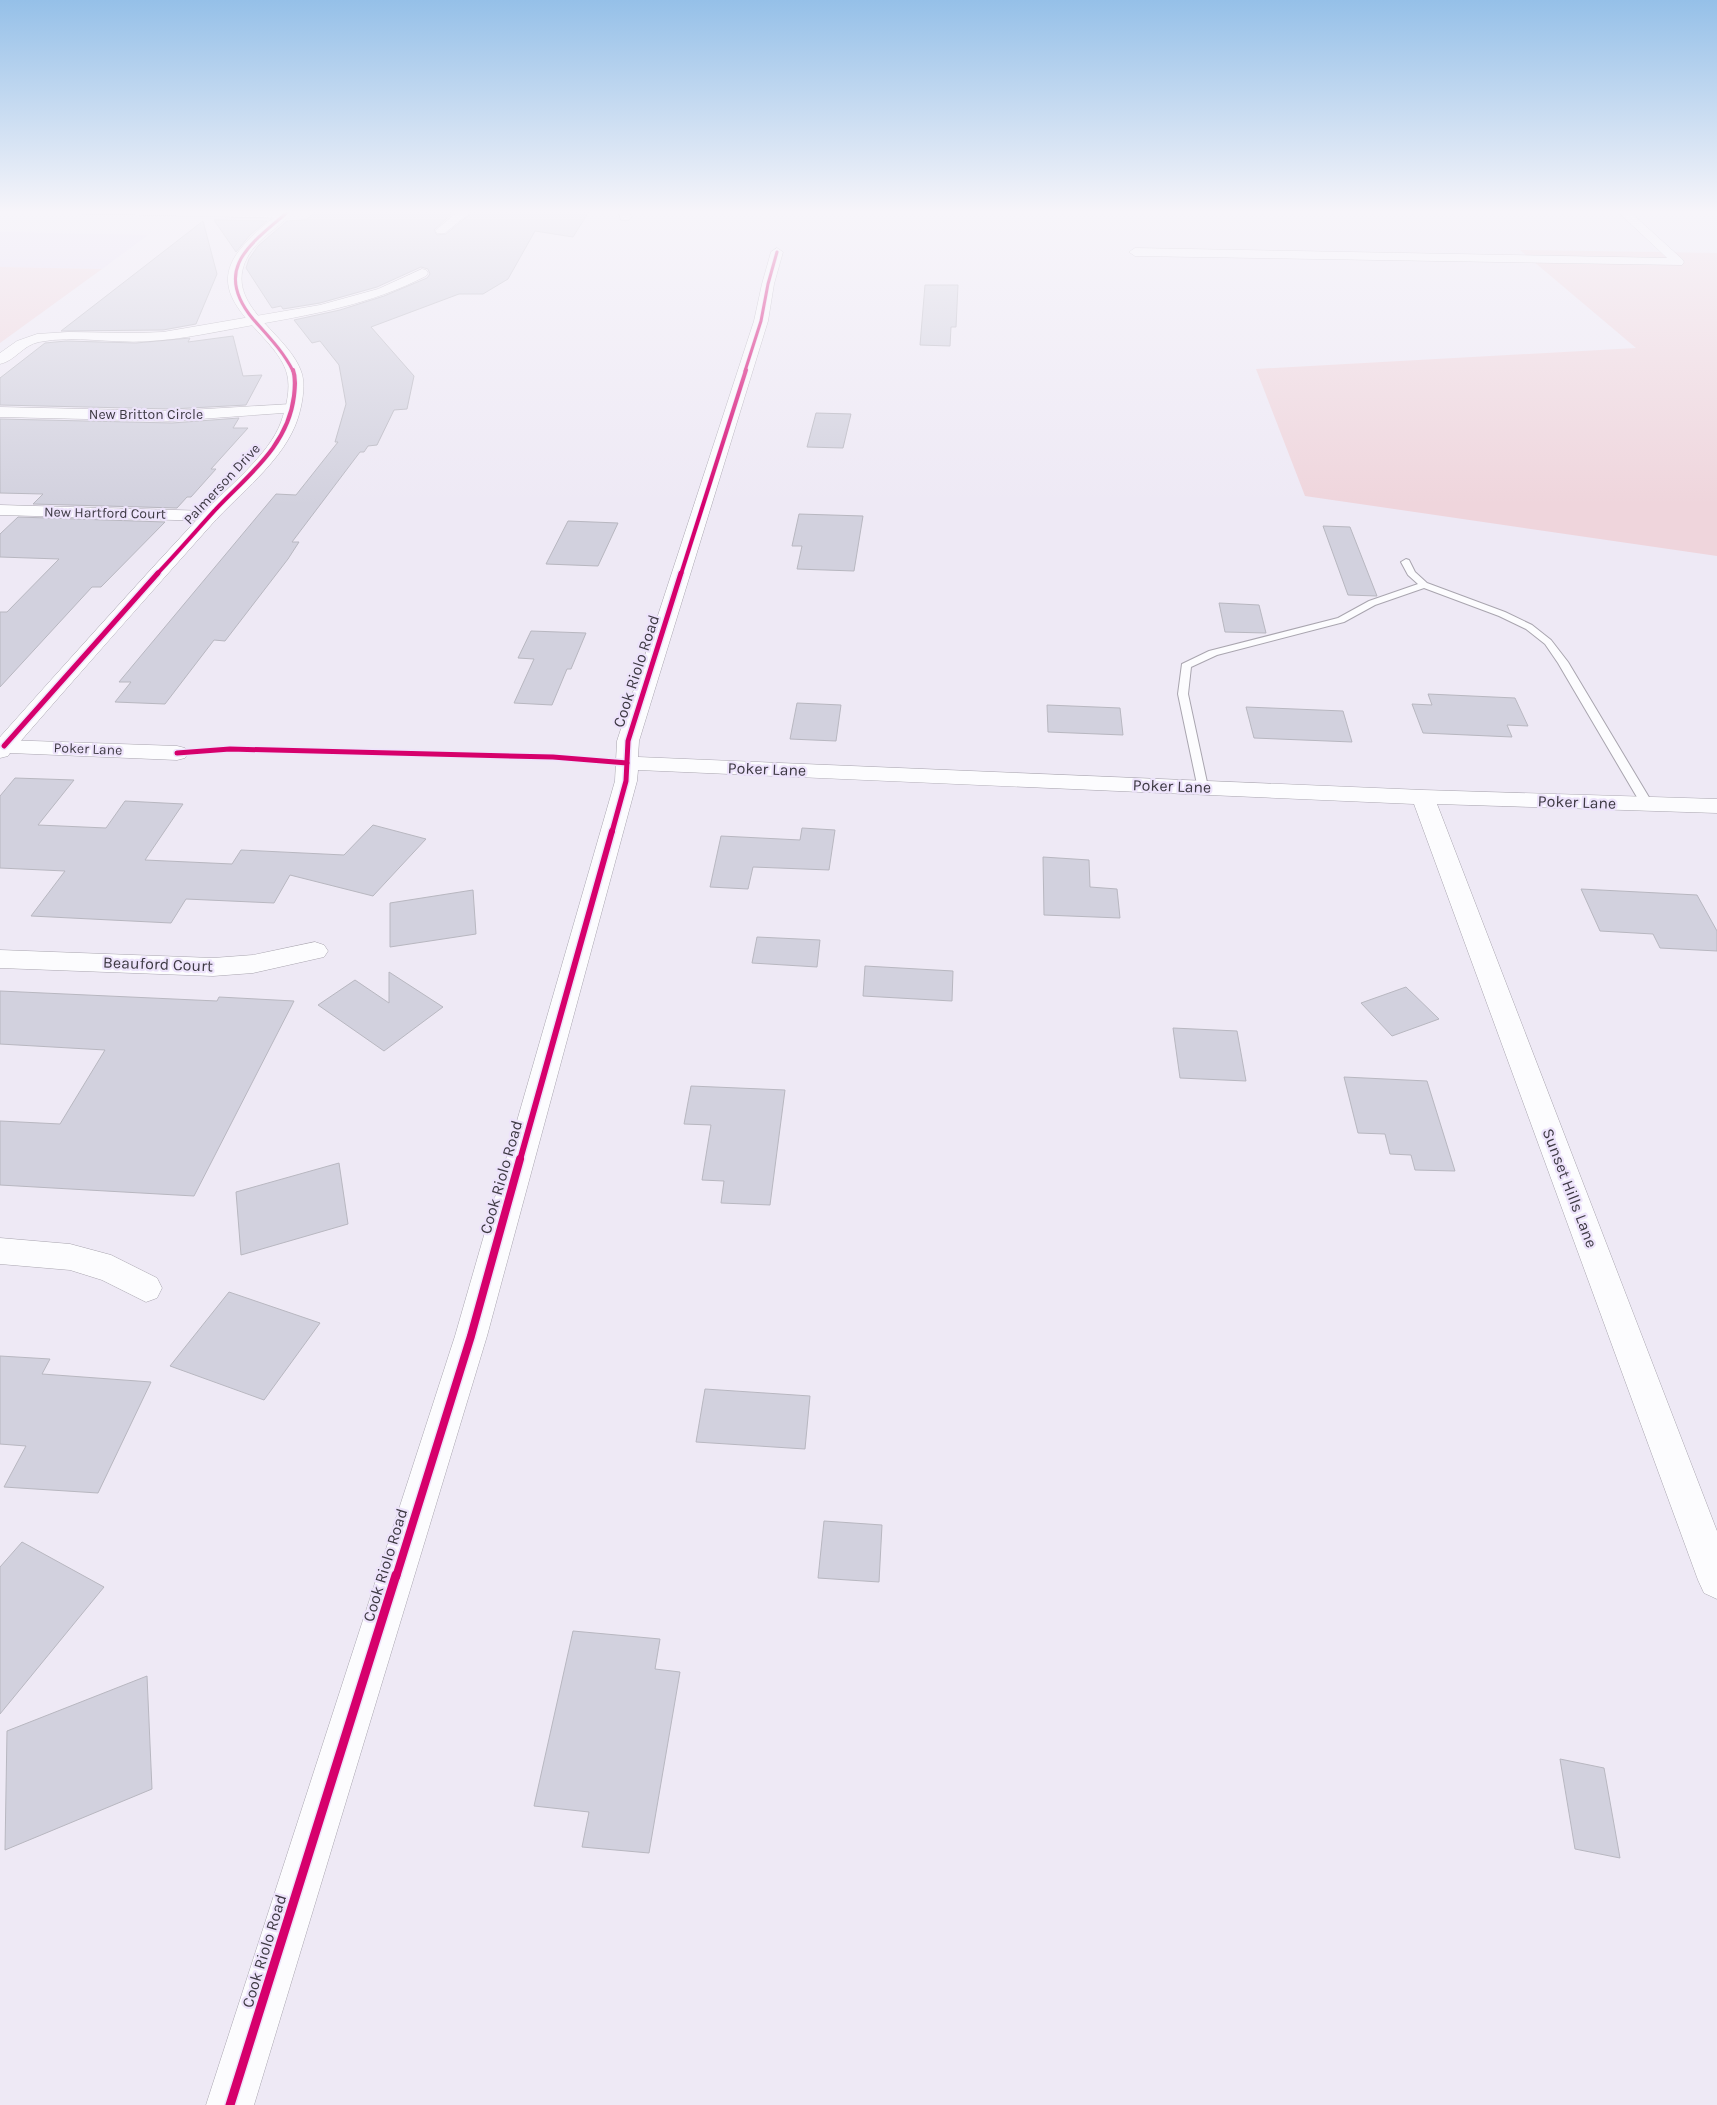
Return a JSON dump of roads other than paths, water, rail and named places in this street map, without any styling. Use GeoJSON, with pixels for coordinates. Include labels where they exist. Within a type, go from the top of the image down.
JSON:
{"type":"FeatureCollection","features":[{"type":"Feature","properties":{"kind":"street","name":"Palmerson Drive"},"geometry":{"type":"LineString","coordinates":[[2,747],[278,442],[287,426],[292,409],[295,374],[289,360],[247,308]]}},
{"type":"Feature","properties":{"kind":"street"},"geometry":{"type":"LineString","coordinates":[[0,360],[23,342],[38,338],[147,337],[184,334],[328,308]]}},
{"type":"Feature","properties":{"kind":"street","name":"Cook Riolo Road"},"geometry":{"type":"LineString","coordinates":[[230,2105],[471,1336],[626,781],[628,741],[761,321],[763,308]]}},
{"type":"Feature","properties":{"kind":"street","name":"New Britton Circle"},"geometry":{"type":"LineString","coordinates":[[0,412],[172,416],[292,409]]}},
{"type":"Feature","properties":{"kind":"street","name":"New Hartford Court"},"geometry":{"type":"LineString","coordinates":[[0,510],[210,516]]}},
{"type":"Feature","properties":{"kind":"street","name":"Poker Lane"},"geometry":{"type":"LineString","coordinates":[[2,747],[177,753]]}},
{"type":"Feature","properties":{"kind":"street","name":"Poker Lane"},"geometry":{"type":"LineString","coordinates":[[627,763],[1423,797],[1717,806]]}},
{"type":"Feature","properties":{"kind":"street","name":"Sunset Hills Lane"},"geometry":{"type":"LineString","coordinates":[[1423,797],[1717,1580]]}},
{"type":"Feature","properties":{"kind":"street","name":"Beauford Court"},"geometry":{"type":"LineString","coordinates":[[0,959],[213,967],[253,964],[315,951]]}},
{"type":"Feature","properties":{"kind":"street"},"geometry":{"type":"LineString","coordinates":[[0,1251],[70,1257],[110,1269],[146,1288]]}},
{"type":"Feature","properties":{"kind":"lane"},"geometry":{"type":"LineString","coordinates":[[1406,562],[1411,573],[1424,585],[1502,614],[1529,627],[1548,642],[1563,662],[1647,804]]}},
{"type":"Feature","properties":{"kind":"lane"},"geometry":{"type":"LineString","coordinates":[[1202,787],[1183,694],[1186,666],[1214,653],[1341,620],[1372,603],[1424,585]]}}]}
